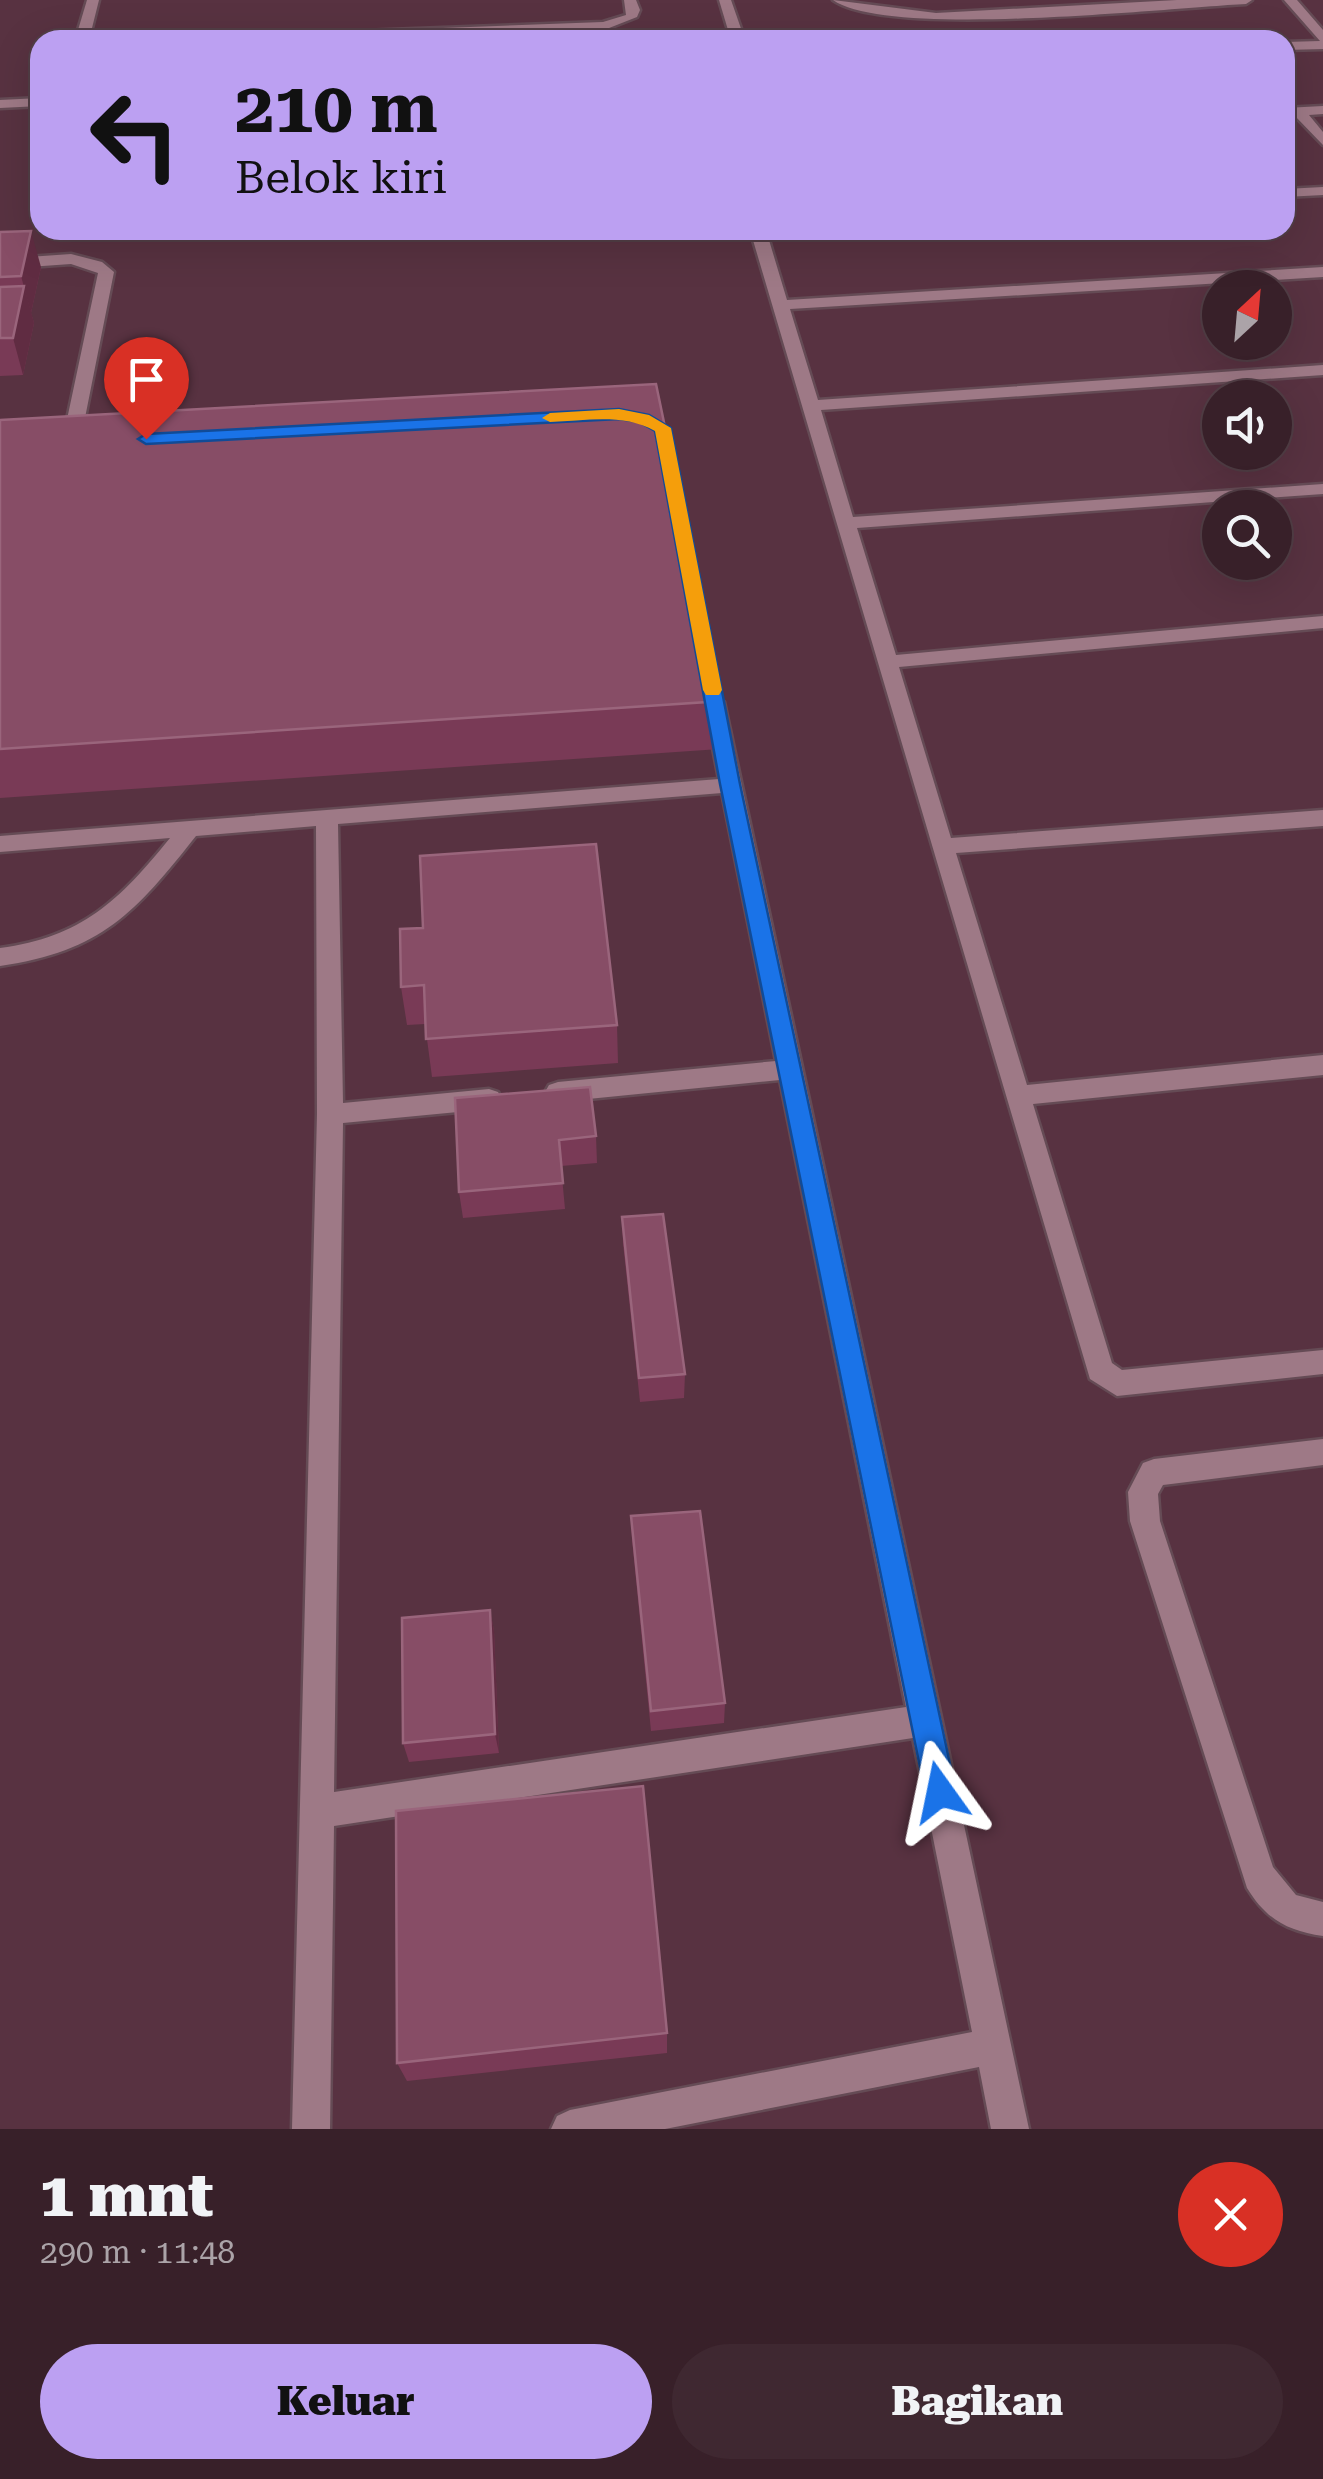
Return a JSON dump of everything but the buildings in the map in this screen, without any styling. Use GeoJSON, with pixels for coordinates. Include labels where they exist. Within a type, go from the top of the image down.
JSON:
{"type":"FeatureCollection","features":[{"type":"Feature","properties":{"kind":"lane"},"geometry":{"type":"LineString","coordinates":[[85,30],[94,0]]}},
{"type":"Feature","properties":{"kind":"lane"},"geometry":{"type":"LineString","coordinates":[[495,30],[604,26],[631,16],[634,10],[630,0]]}},
{"type":"Feature","properties":{"kind":"lane"},"geometry":{"type":"LineString","coordinates":[[725,0],[735,30]]}},
{"type":"Feature","properties":{"kind":"lane"},"geometry":{"type":"LineString","coordinates":[[839,0],[863,9],[936,17],[1246,0]]}},
{"type":"Feature","properties":{"kind":"lane"},"geometry":{"type":"LineString","coordinates":[[1290,0],[1323,41]]}},
{"type":"Feature","properties":{"kind":"lane"},"geometry":{"type":"LineString","coordinates":[[1295,45],[1323,41]]}},
{"type":"Feature","properties":{"kind":"lane"},"geometry":{"type":"LineString","coordinates":[[0,104],[30,102]]}},
{"type":"Feature","properties":{"kind":"lane"},"geometry":{"type":"LineString","coordinates":[[1295,112],[1323,110]]}},
{"type":"Feature","properties":{"kind":"lane"},"geometry":{"type":"LineString","coordinates":[[1295,115],[1323,141]]}},
{"type":"Feature","properties":{"kind":"lane"},"geometry":{"type":"LineString","coordinates":[[1295,192],[1323,191]]}},
{"type":"Feature","properties":{"kind":"lane"},"geometry":{"type":"LineString","coordinates":[[761,240],[1100,1370],[1117,1384],[1323,1362]]}},
{"type":"Feature","properties":{"kind":"lane"},"geometry":{"type":"LineString","coordinates":[[0,264],[81,260],[98,264],[106,272],[62,443],[90,442]]}},
{"type":"Feature","properties":{"kind":"lane"},"geometry":{"type":"LineString","coordinates":[[780,306],[1323,272]]}},
{"type":"Feature","properties":{"kind":"lane"},"geometry":{"type":"LineString","coordinates":[[810,406],[1323,370]]}},
{"type":"Feature","properties":{"kind":"lane"},"geometry":{"type":"LineString","coordinates":[[845,523],[1323,490]]}},
{"type":"Feature","properties":{"kind":"lane"},"geometry":{"type":"LineString","coordinates":[[886,662],[1323,622]]}},
{"type":"Feature","properties":{"kind":"lane"},"geometry":{"type":"LineString","coordinates":[[709,672],[1010,2129]]}},
{"type":"Feature","properties":{"kind":"lane"},"geometry":{"type":"LineString","coordinates":[[0,844],[730,784]]}},
{"type":"Feature","properties":{"kind":"lane"},"geometry":{"type":"LineString","coordinates":[[311,2129],[330,1114],[328,818]]}},
{"type":"Feature","properties":{"kind":"lane"},"geometry":{"type":"LineString","coordinates":[[942,846],[1323,818]]}},
{"type":"Feature","properties":{"kind":"lane"},"geometry":{"type":"LineString","coordinates":[[0,957],[28,955],[83,936],[130,903],[189,829]]}},
{"type":"Feature","properties":{"kind":"lane"},"geometry":{"type":"LineString","coordinates":[[1017,1096],[1323,1064]]}},
{"type":"Feature","properties":{"kind":"lane"},"geometry":{"type":"LineString","coordinates":[[330,1114],[790,1069]]}},
{"type":"Feature","properties":{"kind":"lane"},"geometry":{"type":"LineString","coordinates":[[1323,1452],[1154,1473],[1143,1492],[1145,1521],[1258,1876],[1276,1905],[1299,1916],[1323,1919]]}},
{"type":"Feature","properties":{"kind":"lane"},"geometry":{"type":"LineString","coordinates":[[314,1812],[926,1720]]}},
{"type":"Feature","properties":{"kind":"lane"},"geometry":{"type":"LineString","coordinates":[[570,2129],[993,2046]]}},
{"type":"Feature","properties":{"kind":"shaded area"},"geometry":{"type":"Polygon","coordinates":[[[0,0],[1323,0],[1323,2129],[0,2129],[0,0]]]}},
{"type":"Feature","properties":{"kind":"slow traffic"},"geometry":{"type":"LineString","coordinates":[[550,418],[619,414],[644,418],[662,428],[712,690]]}},
{"type":"Feature","properties":{"kind":"route"},"geometry":{"type":"LineString","coordinates":[[146,439],[619,414],[644,418],[662,428],[730,784],[940,1792]]}}]}
